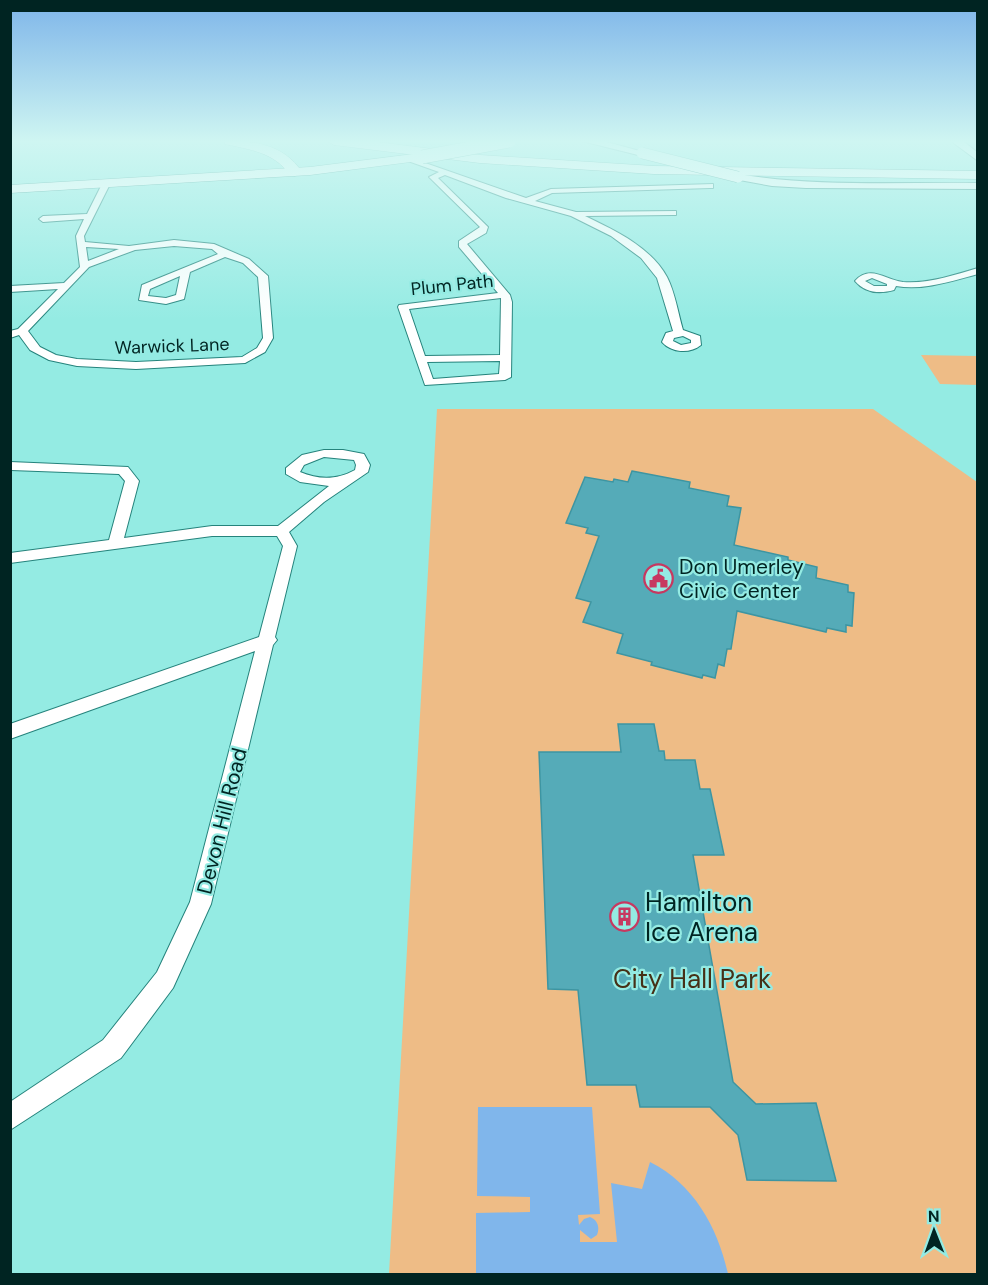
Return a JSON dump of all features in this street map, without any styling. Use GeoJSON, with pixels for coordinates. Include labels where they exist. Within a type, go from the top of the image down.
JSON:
{"type":"FeatureCollection","features":[{"type":"Feature","properties":{"kind":"street"},"geometry":{"type":"LineString","coordinates":[[10,335],[22,331],[85,268],[80,236],[97,201]]}},
{"type":"Feature","properties":{"kind":"street"},"geometry":{"type":"LineString","coordinates":[[457,201],[484,227],[483,231],[462,243],[463,247],[505,296],[507,302],[506,358],[505,377],[429,383],[420,359],[506,358]]}},
{"type":"Feature","properties":{"kind":"street"},"geometry":{"type":"LineString","coordinates":[[527,201],[574,214],[614,234],[644,256],[662,277],[679,333]]}},
{"type":"Feature","properties":{"kind":"street"},"geometry":{"type":"LineString","coordinates":[[574,214],[673,213]]}},
{"type":"Feature","properties":{"kind":"street"},"geometry":{"type":"LineString","coordinates":[[43,219],[89,216]]}},
{"type":"Feature","properties":{"kind":"street","name":"Warwick Lane"},"geometry":{"type":"LineString","coordinates":[[22,331],[37,350],[68,363],[163,364],[245,360],[261,350],[268,338],[263,276],[246,261],[214,248],[174,243],[134,247],[81,244]]}},
{"type":"Feature","properties":{"kind":"street","name":"Warwick Lane"},"geometry":{"type":"LineString","coordinates":[[85,265],[134,247]]}},
{"type":"Feature","properties":{"kind":"street"},"geometry":{"type":"LineString","coordinates":[[186,270],[181,297],[166,302],[143,298],[145,286],[225,254]]}},
{"type":"Feature","properties":{"kind":"street"},"geometry":{"type":"LineString","coordinates":[[892,283],[941,282],[978,271]]}},
{"type":"Feature","properties":{"kind":"street"},"geometry":{"type":"LineString","coordinates":[[10,290],[65,286]]}},
{"type":"Feature","properties":{"kind":"street","name":"Plum Path"},"geometry":{"type":"LineString","coordinates":[[420,359],[403,307],[505,296]]}},
{"type":"Feature","properties":{"kind":"street"},"geometry":{"type":"LineString","coordinates":[[10,454],[13,460],[11,466],[123,470],[132,481],[114,544]]}},
{"type":"Feature","properties":{"kind":"street"},"geometry":{"type":"LineString","coordinates":[[10,558],[212,531],[281,531],[331,489],[342,483]]}},
{"type":"Feature","properties":{"kind":"street","name":"Devon Hill Road"},"geometry":{"type":"LineString","coordinates":[[10,1117],[112,1049],[165,981],[200,904],[290,546],[281,531]]}},
{"type":"Feature","properties":{"kind":"street"},"geometry":{"type":"LineString","coordinates":[[10,732],[268,640]]}},
{"type":"Feature","properties":{"kind":"green space"},"geometry":{"type":"Polygon","coordinates":[[[921,355],[977,356],[977,385],[940,384],[921,355]]]}},
{"type":"Feature","properties":{"kind":"green space","name":"City Hall Park"},"geometry":{"type":"Polygon","coordinates":[[[437,409],[873,409],[977,482],[977,1274],[389,1274],[437,409]]]}},
{"type":"Feature","properties":{"kind":"water"},"geometry":{"type":"Polygon","coordinates":[[[478,1107],[592,1107],[600,1214],[578,1215],[579,1225],[584,1219],[590,1217],[597,1222],[598,1227],[597,1235],[591,1239],[580,1230],[580,1242],[617,1242],[611,1183],[642,1189],[650,1162],[679,1182],[702,1209],[718,1240],[728,1274],[476,1274],[476,1213],[530,1212],[530,1197],[477,1196],[478,1107]]]}},
{"type":"Feature","properties":{"kind":"building","name":"Don Umerley Civic Center"},"geometry":{"type":"Polygon","coordinates":[[[632,471],[690,482],[689,488],[729,496],[727,506],[741,508],[734,545],[788,557],[788,560],[817,567],[816,578],[848,585],[848,592],[854,593],[852,626],[846,625],[846,632],[827,628],[826,632],[737,611],[731,649],[727,649],[724,666],[718,664],[715,678],[703,675],[702,678],[651,665],[652,662],[617,653],[623,634],[583,622],[591,602],[576,598],[599,536],[586,533],[588,528],[566,523],[585,477],[628,482],[632,471]]]}},
{"type":"Feature","properties":{"kind":"building","name":"Hamilton Ice Arena"},"geometry":{"type":"Polygon","coordinates":[[[618,724],[654,724],[659,751],[664,751],[665,760],[695,760],[700,789],[710,789],[724,855],[693,855],[733,1082],[756,1104],[816,1103],[836,1181],[747,1180],[738,1135],[710,1107],[640,1107],[636,1085],[587,1085],[578,990],[548,989],[539,752],[621,752],[618,724]]]}},
{"type":"Feature","properties":{"kind":"place","name":"Don Umerley Civic Center"},"geometry":{"type":"Point","coordinates":[658,579]}},
{"type":"Feature","properties":{"kind":"place","name":"Hamilton Ice Arena"},"geometry":{"type":"Point","coordinates":[624,917]}}]}
